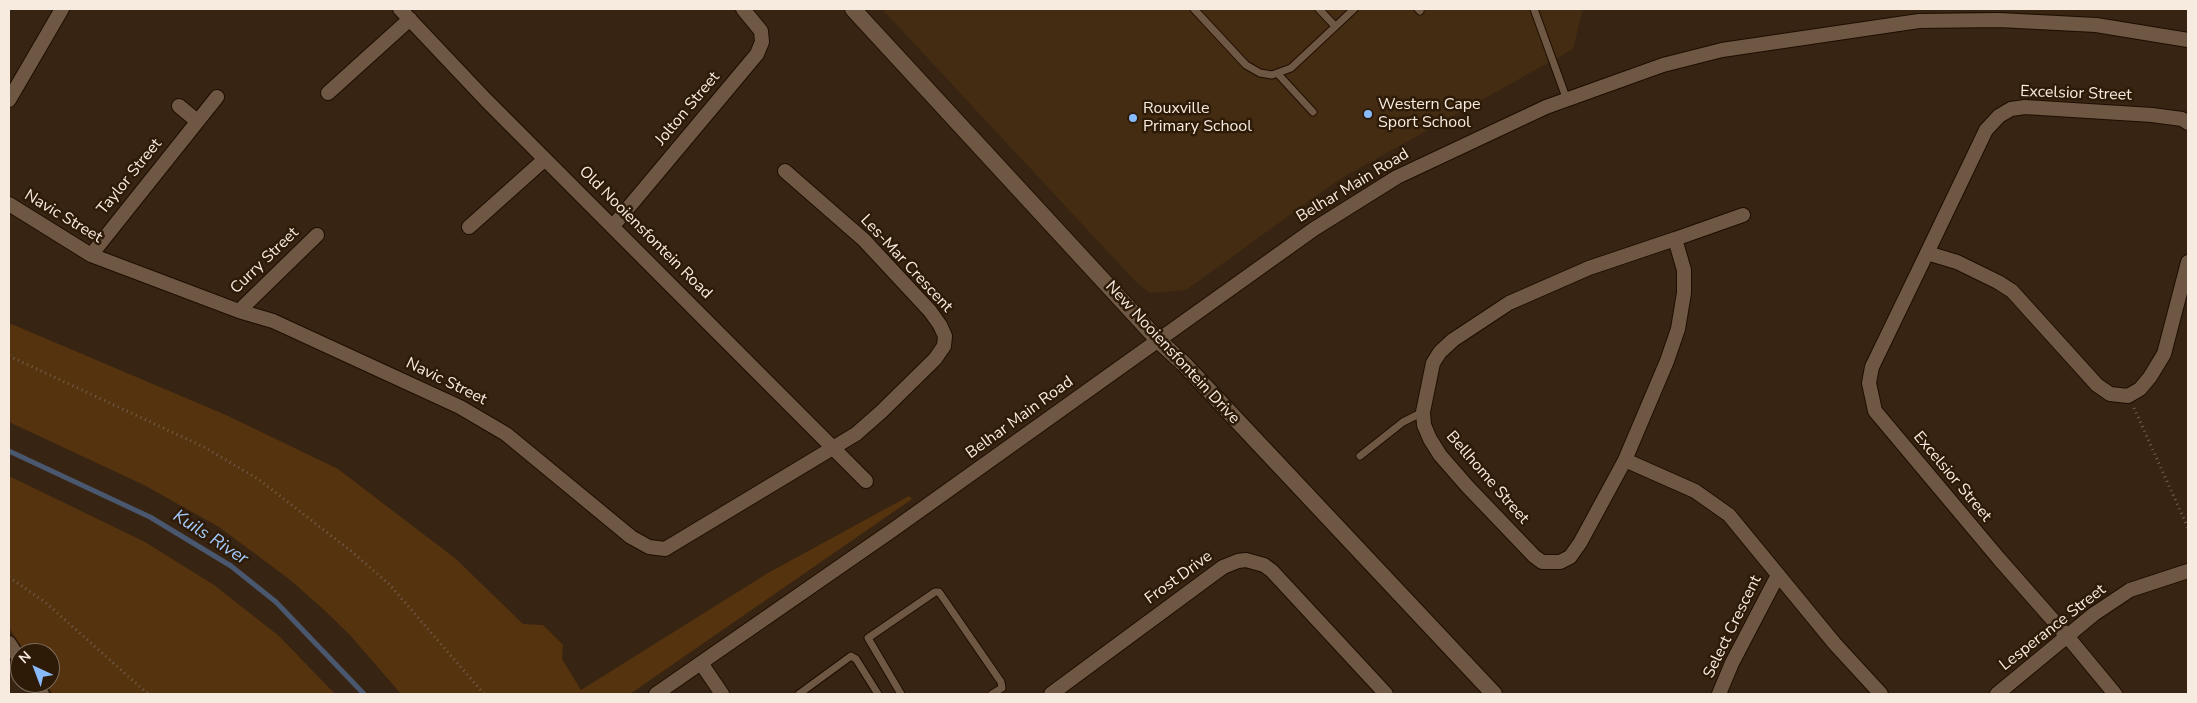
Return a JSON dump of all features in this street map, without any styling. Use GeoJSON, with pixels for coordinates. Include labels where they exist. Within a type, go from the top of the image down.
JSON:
{"type":"FeatureCollection","features":[{"type":"Feature","properties":{"kind":"street"},"geometry":{"type":"LineString","coordinates":[[9,100],[62,9]]}},
{"type":"Feature","properties":{"kind":"street","name":"Jolton Street"},"geometry":{"type":"LineString","coordinates":[[613,226],[757,54],[762,42],[761,31],[744,9]]}},
{"type":"Feature","properties":{"kind":"street","name":"New Nooiensfontein Drive"},"geometry":{"type":"LineString","coordinates":[[853,9],[1158,340],[1188,369],[1494,694]]}},
{"type":"Feature","properties":{"kind":"street"},"geometry":{"type":"LineString","coordinates":[[328,93],[405,14]]}},
{"type":"Feature","properties":{"kind":"street","name":"Old Nooiensfontein Road"},"geometry":{"type":"LineString","coordinates":[[405,14],[545,159],[866,481]]}},
{"type":"Feature","properties":{"kind":"street","name":"Belhar Main Road"},"geometry":{"type":"LineString","coordinates":[[656,694],[1314,229],[1397,177],[1538,111],[1663,65],[1722,50],[1919,21],[1999,20],[2096,25],[2188,40]]}},
{"type":"Feature","properties":{"kind":"street","name":"Taylor Street"},"geometry":{"type":"LineString","coordinates":[[90,255],[217,97]]}},
{"type":"Feature","properties":{"kind":"street"},"geometry":{"type":"LineString","coordinates":[[179,106],[197,121]]}},
{"type":"Feature","properties":{"kind":"street","name":"Excelsior Street"},"geometry":{"type":"LineString","coordinates":[[2115,694],[1875,411],[1869,384],[1872,367],[1986,130],[1998,116],[2011,109],[2025,106],[2152,114],[2182,119],[2188,123]]}},
{"type":"Feature","properties":{"kind":"street"},"geometry":{"type":"LineString","coordinates":[[469,227],[545,159]]}},
{"type":"Feature","properties":{"kind":"street","name":"Les-Mar Crescent"},"geometry":{"type":"LineString","coordinates":[[785,172],[864,240],[930,311],[940,324],[945,336],[944,346],[935,359],[881,412],[856,434],[834,448]]}},
{"type":"Feature","properties":{"kind":"street","name":"Navic Street"},"geometry":{"type":"LineString","coordinates":[[9,204],[90,255],[273,322],[460,406],[506,434],[631,537],[649,547],[665,550],[834,448]]}},
{"type":"Feature","properties":{"kind":"street","name":"Bellhome Street"},"geometry":{"type":"LineString","coordinates":[[1675,239],[1684,270],[1684,293],[1678,329],[1667,361],[1625,460],[1580,543],[1570,557],[1560,562],[1542,562],[1527,549],[1440,455],[1424,425],[1423,412],[1433,363],[1440,352],[1453,340],[1509,303],[1589,268],[1743,215]]}},
{"type":"Feature","properties":{"kind":"street","name":"Curry Street"},"geometry":{"type":"LineString","coordinates":[[239,311],[317,236]]}},
{"type":"Feature","properties":{"kind":"street"},"geometry":{"type":"LineString","coordinates":[[1927,253],[1957,262],[2012,291],[2097,385],[2110,394],[2128,396],[2140,389],[2164,354],[2188,262]]}},
{"type":"Feature","properties":{"kind":"street"},"geometry":{"type":"LineString","coordinates":[[1625,460],[1695,491],[1729,515],[1835,644],[1881,694]]}},
{"type":"Feature","properties":{"kind":"street","name":"Frost Drive"},"geometry":{"type":"LineString","coordinates":[[1051,694],[1223,567],[1246,560],[1264,565],[1272,571],[1386,694]]}},
{"type":"Feature","properties":{"kind":"street","name":"Lesperance Street"},"geometry":{"type":"LineString","coordinates":[[1997,694],[2094,614],[2130,590],[2188,571]]}},
{"type":"Feature","properties":{"kind":"street","name":"Select Crescent"},"geometry":{"type":"LineString","coordinates":[[1719,694],[1732,663],[1778,575]]}},
{"type":"Feature","properties":{"kind":"street"},"geometry":{"type":"LineString","coordinates":[[702,663],[722,694]]}},
{"type":"Feature","properties":{"kind":"lane"},"geometry":{"type":"LineString","coordinates":[[1194,9],[1246,65],[1260,73],[1278,74],[1291,68],[1354,9]]}},
{"type":"Feature","properties":{"kind":"lane"},"geometry":{"type":"LineString","coordinates":[[1319,9],[1335,26]]}},
{"type":"Feature","properties":{"kind":"lane"},"geometry":{"type":"LineString","coordinates":[[1534,9],[1567,100]]}},
{"type":"Feature","properties":{"kind":"lane"},"geometry":{"type":"LineString","coordinates":[[1278,74],[1313,112]]}},
{"type":"Feature","properties":{"kind":"lane"},"geometry":{"type":"LineString","coordinates":[[1360,456],[1403,422],[1423,412]]}},
{"type":"Feature","properties":{"kind":"lane"},"geometry":{"type":"LineString","coordinates":[[901,694],[868,638],[935,592],[939,592],[1001,682],[1002,688],[992,694]]}},
{"type":"Feature","properties":{"kind":"lane"},"geometry":{"type":"LineString","coordinates":[[799,694],[851,656],[856,659],[878,694]]}},
{"type":"Feature","properties":{"kind":"path"},"geometry":{"type":"LineString","coordinates":[[9,356],[204,447],[258,479],[351,551],[389,584],[484,694]]}},
{"type":"Feature","properties":{"kind":"path"},"geometry":{"type":"LineString","coordinates":[[2128,396],[2188,528]]}},
{"type":"Feature","properties":{"kind":"path"},"geometry":{"type":"LineString","coordinates":[[9,577],[45,602],[148,694]]}},
{"type":"Feature","properties":{"kind":"shaded area","name":"Rouxville Primary School"},"geometry":{"type":"Polygon","coordinates":[[[882,9],[1583,9],[1573,49],[1340,179],[1186,290],[1150,293],[1135,281],[882,9]]]}},
{"type":"Feature","properties":{"kind":"shaded area"},"geometry":{"type":"Polygon","coordinates":[[[9,323],[226,415],[338,469],[456,559],[523,624],[543,625],[563,645],[562,659],[581,690],[768,573],[909,496],[912,499],[630,694],[401,694],[350,635],[321,607],[289,579],[219,527],[144,485],[9,422],[9,323]]]}},
{"type":"Feature","properties":{"kind":"shaded area"},"geometry":{"type":"Polygon","coordinates":[[[9,476],[145,542],[214,585],[279,636],[335,694],[53,694],[60,693],[60,643],[19,643],[9,628],[9,476]]]}},
{"type":"Feature","properties":{"kind":"waterway","name":"Kuils River"},"geometry":{"type":"LineString","coordinates":[[9,451],[150,517],[231,566],[276,602],[364,694]]}},
{"type":"Feature","properties":{"kind":"place","name":"Western Cape Sport School"},"geometry":{"type":"Point","coordinates":[1368,114]}},
{"type":"Feature","properties":{"kind":"place","name":"Rouxville Primary School"},"geometry":{"type":"Point","coordinates":[1133,118]}}]}
